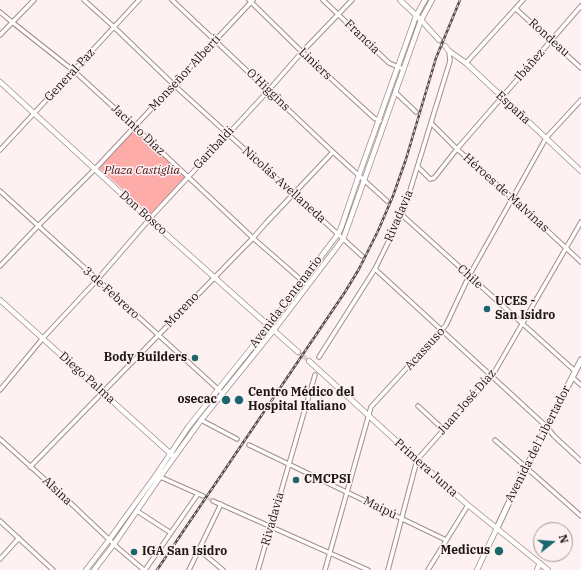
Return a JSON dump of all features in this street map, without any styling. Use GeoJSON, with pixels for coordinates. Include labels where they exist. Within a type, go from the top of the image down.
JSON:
{"type":"FeatureCollection","features":[{"type":"Feature","properties":{"kind":"main road"},"geometry":{"type":"LineString","coordinates":[[400,0],[439,40]]}},
{"type":"Feature","properties":{"kind":"main road","name":"Avenida Centenario"},"geometry":{"type":"LineString","coordinates":[[94,570],[137,510],[189,426],[269,326],[338,234],[416,16],[425,0]]}},
{"type":"Feature","properties":{"kind":"main road","name":"Avenida Centenario"},"geometry":{"type":"LineString","coordinates":[[172,455],[274,330],[343,239],[421,20],[432,0]]}},
{"type":"Feature","properties":{"kind":"main road","name":"España"},"geometry":{"type":"LineString","coordinates":[[445,46],[449,51],[466,63],[581,171]]}},
{"type":"Feature","properties":{"kind":"main road","name":"Don Bosco"},"geometry":{"type":"LineString","coordinates":[[0,82],[149,219],[269,326]]}},
{"type":"Feature","properties":{"kind":"main road","name":"Diego Palma"},"geometry":{"type":"LineString","coordinates":[[0,300],[172,455]]}},
{"type":"Feature","properties":{"kind":"main road"},"geometry":{"type":"LineString","coordinates":[[269,326],[298,352]]}},
{"type":"Feature","properties":{"kind":"main road","name":"Avenida del Libertador"},"geometry":{"type":"LineString","coordinates":[[497,528],[581,360]]}},
{"type":"Feature","properties":{"kind":"main road","name":"Primera Junta"},"geometry":{"type":"LineString","coordinates":[[309,361],[468,505],[548,570]]}},
{"type":"Feature","properties":{"kind":"main road","name":"Avenida Centenario"},"geometry":{"type":"LineString","coordinates":[[86,570],[158,476]]}},
{"type":"Feature","properties":{"kind":"main road"},"geometry":{"type":"LineString","coordinates":[[478,570],[497,528]]}},
{"type":"Feature","properties":{"kind":"main road"},"geometry":{"type":"LineString","coordinates":[[537,570],[540,563]]}},
{"type":"Feature","properties":{"kind":"street"},"geometry":{"type":"LineString","coordinates":[[0,35],[34,0]]}},
{"type":"Feature","properties":{"kind":"street","name":"Nicolás Avellaneda"},"geometry":{"type":"LineString","coordinates":[[84,0],[174,85],[362,256]]}},
{"type":"Feature","properties":{"kind":"street","name":"General Paz"},"geometry":{"type":"LineString","coordinates":[[0,150],[139,0]]}},
{"type":"Feature","properties":{"kind":"street","name":"O'Higgins"},"geometry":{"type":"LineString","coordinates":[[172,0],[332,152],[364,180]]}},
{"type":"Feature","properties":{"kind":"street","name":"Francia"},"geometry":{"type":"LineString","coordinates":[[323,0],[389,63],[403,69]]}},
{"type":"Feature","properties":{"kind":"street","name":"Garibaldi"},"geometry":{"type":"LineString","coordinates":[[0,390],[43,338],[97,280],[149,219],[268,91],[302,52],[352,0]]}},
{"type":"Feature","properties":{"kind":"street"},"geometry":{"type":"LineString","coordinates":[[466,63],[523,0]]}},
{"type":"Feature","properties":{"kind":"street","name":"Monseñor Alberti"},"geometry":{"type":"LineString","coordinates":[[0,266],[95,169],[216,41],[251,1]]}},
{"type":"Feature","properties":{"kind":"street","name":"Liniers"},"geometry":{"type":"LineString","coordinates":[[251,1],[302,52],[374,118],[384,122]]}},
{"type":"Feature","properties":{"kind":"street","name":"Ibáñez"},"geometry":{"type":"LineString","coordinates":[[418,167],[432,179],[434,178],[457,149],[581,6]]}},
{"type":"Feature","properties":{"kind":"street","name":"Rondeau"},"geometry":{"type":"LineString","coordinates":[[516,9],[581,68]]}},
{"type":"Feature","properties":{"kind":"street","name":"Jacinto Díaz"},"geometry":{"type":"LineString","coordinates":[[0,12],[74,71],[253,238],[307,285]]}},
{"type":"Feature","properties":{"kind":"street","name":"Rivadavia"},"geometry":{"type":"LineString","coordinates":[[319,357],[375,269],[402,215],[432,124],[450,61],[449,51]]}},
{"type":"Feature","properties":{"kind":"street"},"geometry":{"type":"LineString","coordinates":[[450,61],[458,58]]}},
{"type":"Feature","properties":{"kind":"street"},"geometry":{"type":"LineString","coordinates":[[395,92],[416,112]]}},
{"type":"Feature","properties":{"kind":"street","name":"Acassuso"},"geometry":{"type":"LineString","coordinates":[[325,570],[371,407],[446,325],[469,276],[546,138],[581,100]]}},
{"type":"Feature","properties":{"kind":"street","name":"Héroes de Malvinas"},"geometry":{"type":"LineString","coordinates":[[432,124],[457,149],[581,262]]}},
{"type":"Feature","properties":{"kind":"street","name":"Moreno"},"geometry":{"type":"LineString","coordinates":[[30,467],[253,238],[332,152]]}},
{"type":"Feature","properties":{"kind":"street"},"geometry":{"type":"LineString","coordinates":[[364,180],[387,201]]}},
{"type":"Feature","properties":{"kind":"street","name":"3 de Febrero"},"geometry":{"type":"LineString","coordinates":[[0,191],[222,393]]}},
{"type":"Feature","properties":{"kind":"street","name":"Chile"},"geometry":{"type":"LineString","coordinates":[[402,215],[575,371]]}},
{"type":"Feature","properties":{"kind":"street","name":"Juan José Díaz"},"geometry":{"type":"LineString","coordinates":[[388,570],[417,460],[495,371],[581,222]]}},
{"type":"Feature","properties":{"kind":"street"},"geometry":{"type":"LineString","coordinates":[[375,269],[548,427],[554,436],[581,461]]}},
{"type":"Feature","properties":{"kind":"street","name":"Rivadavia"},"geometry":{"type":"LineString","coordinates":[[258,570],[315,375]]}},
{"type":"Feature","properties":{"kind":"street"},"geometry":{"type":"LineString","coordinates":[[572,377],[581,385]]}},
{"type":"Feature","properties":{"kind":"street"},"geometry":{"type":"LineString","coordinates":[[418,406],[444,430]]}},
{"type":"Feature","properties":{"kind":"street"},"geometry":{"type":"LineString","coordinates":[[201,420],[237,439]]}},
{"type":"Feature","properties":{"kind":"street","name":"Alsina"},"geometry":{"type":"LineString","coordinates":[[0,439],[109,540],[144,570]]}},
{"type":"Feature","properties":{"kind":"street"},"geometry":{"type":"LineString","coordinates":[[494,440],[581,516]]}},
{"type":"Feature","properties":{"kind":"street","name":"Maipú"},"geometry":{"type":"LineString","coordinates":[[249,445],[446,540]]}},
{"type":"Feature","properties":{"kind":"street"},"geometry":{"type":"LineString","coordinates":[[158,476],[203,496]]}},
{"type":"Feature","properties":{"kind":"street"},"geometry":{"type":"LineString","coordinates":[[144,570],[198,494]]}},
{"type":"Feature","properties":{"kind":"street"},"geometry":{"type":"LineString","coordinates":[[213,501],[368,570]]}},
{"type":"Feature","properties":{"kind":"street"},"geometry":{"type":"LineString","coordinates":[[189,570],[221,504]]}},
{"type":"Feature","properties":{"kind":"street"},"geometry":{"type":"LineString","coordinates":[[428,570],[468,505]]}},
{"type":"Feature","properties":{"kind":"street"},"geometry":{"type":"LineString","coordinates":[[137,510],[171,533]]}},
{"type":"Feature","properties":{"kind":"street"},"geometry":{"type":"LineString","coordinates":[[0,521],[53,570]]}},
{"type":"Feature","properties":{"kind":"street"},"geometry":{"type":"LineString","coordinates":[[0,559],[19,538]]}},
{"type":"Feature","properties":{"kind":"street"},"geometry":{"type":"LineString","coordinates":[[198,549],[223,570]]}},
{"type":"Feature","properties":{"kind":"green space","name":"Plaza Castiglia"},"geometry":{"type":"Polygon","coordinates":[[[135,129],[186,176],[151,215],[99,168],[135,129]]]}},
{"type":"Feature","properties":{"kind":"tunnel"},"geometry":{"type":"LineString","coordinates":[[439,40],[445,46]]}},
{"type":"Feature","properties":{"kind":"tunnel"},"geometry":{"type":"LineString","coordinates":[[298,352],[309,361]]}},
{"type":"Feature","properties":{"kind":"tunnel"},"geometry":{"type":"LineString","coordinates":[[203,496],[213,501]]}},
{"type":"Feature","properties":{"kind":"railway"},"geometry":{"type":"LineString","coordinates":[[157,570],[359,269],[393,196],[406,159],[436,58],[460,0]]}},
{"type":"Feature","properties":{"kind":"place","name":"UCES - San Isidro"},"geometry":{"type":"Point","coordinates":[487,309]}},
{"type":"Feature","properties":{"kind":"place","name":"Body Builders"},"geometry":{"type":"Point","coordinates":[195,358]}},
{"type":"Feature","properties":{"kind":"place","name":"osecac"},"geometry":{"type":"Point","coordinates":[226,400]}},
{"type":"Feature","properties":{"kind":"place","name":"Centro Médico del Hospital Italiano"},"geometry":{"type":"Point","coordinates":[239,400]}},
{"type":"Feature","properties":{"kind":"place","name":"CMCPSI"},"geometry":{"type":"Point","coordinates":[296,480]}},
{"type":"Feature","properties":{"kind":"place","name":"Medicus"},"geometry":{"type":"Point","coordinates":[499,551]}},
{"type":"Feature","properties":{"kind":"place","name":"IGA San Isidro"},"geometry":{"type":"Point","coordinates":[134,552]}}]}
